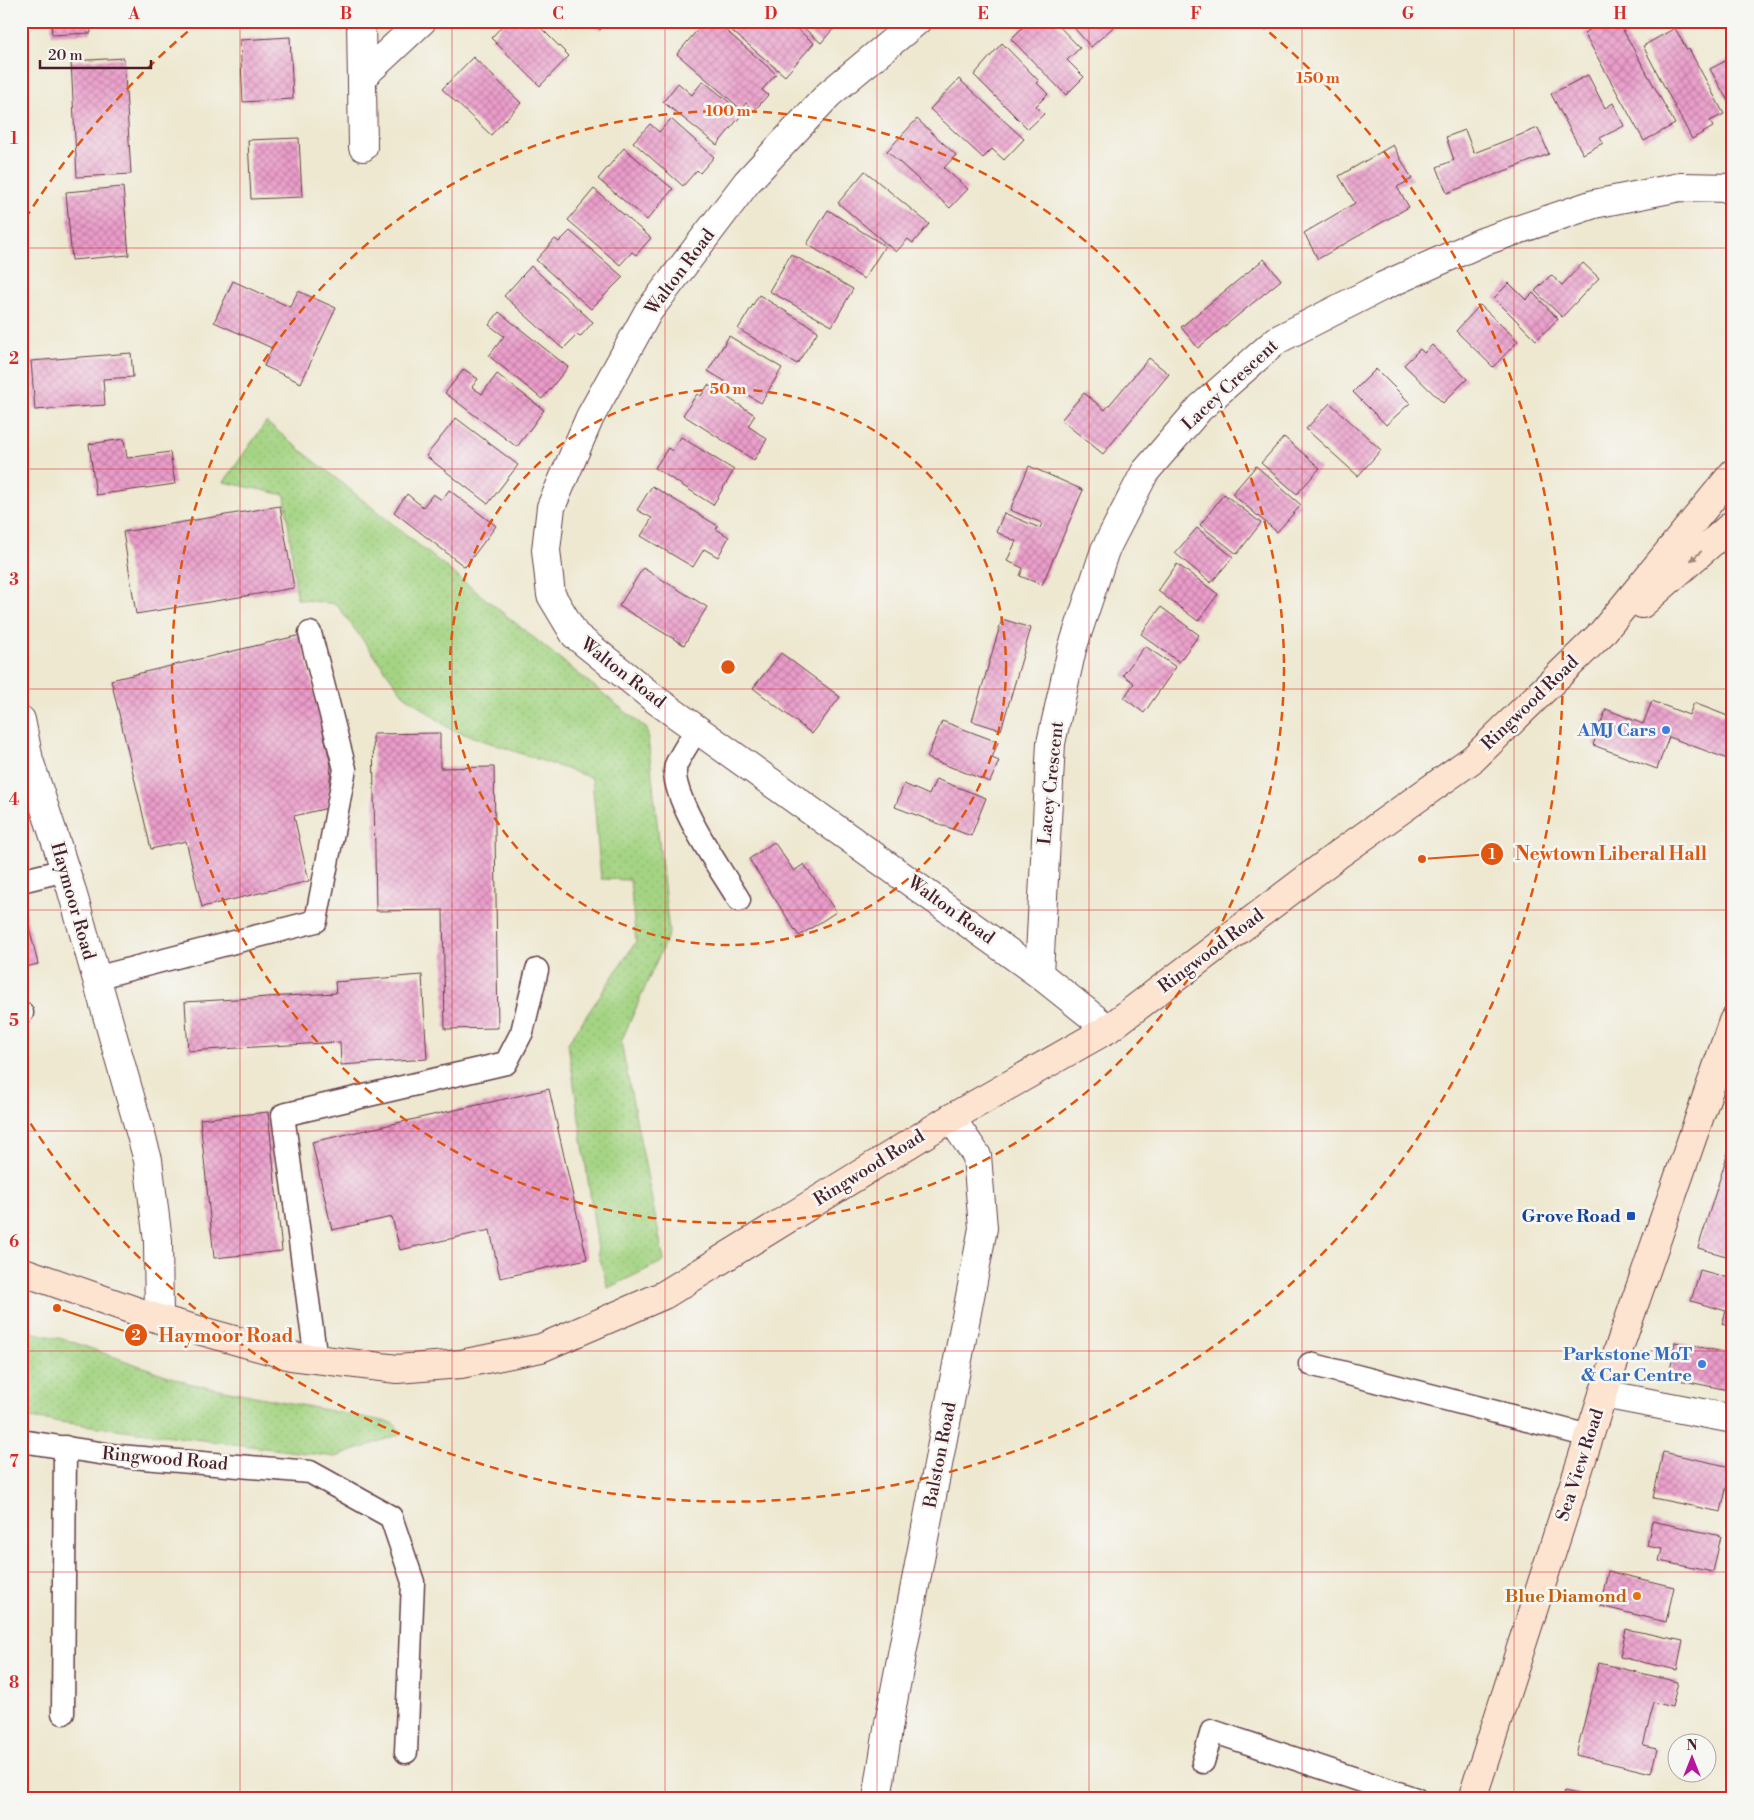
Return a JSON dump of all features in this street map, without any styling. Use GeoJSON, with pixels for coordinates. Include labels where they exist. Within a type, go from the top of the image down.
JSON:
{"type":"FeatureCollection","features":[{"type":"Feature","properties":{"kind":"main road","name":"Ringwood Road"},"geometry":{"type":"LineString","coordinates":[[21,1271],[158,1319],[291,1356],[397,1369],[461,1364],[541,1348],[664,1295],[951,1118],[1108,1029],[1339,854],[1474,758],[1602,633],[1733,472]]}},
{"type":"Feature","properties":{"kind":"main road"},"geometry":{"type":"LineString","coordinates":[[1664,556],[1733,489]]}},
{"type":"Feature","properties":{"kind":"main road","name":"Ringwood Road"},"geometry":{"type":"LineString","coordinates":[[1602,633],[1644,602],[1733,524]]}},
{"type":"Feature","properties":{"kind":"main road","name":"Sea View Road"},"geometry":{"type":"LineString","coordinates":[[1472,1799],[1603,1394],[1733,1021]]}},
{"type":"Feature","properties":{"kind":"street"},"geometry":{"type":"LineString","coordinates":[[360,21],[363,76],[363,147]]}},
{"type":"Feature","properties":{"kind":"street"},"geometry":{"type":"LineString","coordinates":[[363,76],[422,21]]}},
{"type":"Feature","properties":{"kind":"street","name":"Walton Road"},"geometry":{"type":"LineString","coordinates":[[916,21],[829,94],[747,182],[648,312],[590,417],[551,507],[546,550],[551,595],[575,635],[656,700],[1039,974],[1108,1029]]}},
{"type":"Feature","properties":{"kind":"street","name":"Lacey Crescent"},"geometry":{"type":"LineString","coordinates":[[1039,974],[1051,743],[1072,650],[1105,550],[1145,472],[1200,408],[1276,340],[1381,287],[1482,242],[1594,204],[1680,187],[1733,188]]}},
{"type":"Feature","properties":{"kind":"street","name":"Haymoor Road"},"geometry":{"type":"LineString","coordinates":[[21,720],[25,761],[65,870],[148,1160],[158,1241],[158,1319]]}},
{"type":"Feature","properties":{"kind":"street","name":"Balston Road"},"geometry":{"type":"LineString","coordinates":[[877,1799],[890,1717],[983,1228],[977,1156],[951,1118]]}},
{"type":"Feature","properties":{"kind":"street"},"geometry":{"type":"LineString","coordinates":[[1603,1394],[1733,1419]]}},
{"type":"Feature","properties":{"kind":"lane"},"geometry":{"type":"LineString","coordinates":[[95,978],[316,921],[345,770],[310,633]]}},
{"type":"Feature","properties":{"kind":"lane"},"geometry":{"type":"LineString","coordinates":[[697,728],[676,766],[676,784],[688,815],[739,900]]}},
{"type":"Feature","properties":{"kind":"lane"},"geometry":{"type":"LineString","coordinates":[[21,881],[65,870]]}},
{"type":"Feature","properties":{"kind":"lane"},"geometry":{"type":"LineString","coordinates":[[316,1360],[283,1115],[506,1063],[522,1032],[536,970]]}},
{"type":"Feature","properties":{"kind":"lane"},"geometry":{"type":"LineString","coordinates":[[1310,1364],[1589,1436]]}},
{"type":"Feature","properties":{"kind":"lane","name":"Ringwood Road"},"geometry":{"type":"LineString","coordinates":[[21,1441],[119,1456],[310,1472],[391,1517],[412,1582],[406,1752]]}},
{"type":"Feature","properties":{"kind":"lane"},"geometry":{"type":"LineString","coordinates":[[63,1713],[65,1447]]}},
{"type":"Feature","properties":{"kind":"lane"},"geometry":{"type":"LineString","coordinates":[[1203,1762],[1212,1731],[1416,1799]]}},
{"type":"Feature","properties":{"kind":"green space"},"geometry":{"type":"Polygon","coordinates":[[[266,422],[647,729],[669,933],[621,1042],[664,1261],[608,1288],[599,1256],[568,1043],[636,942],[630,880],[601,879],[592,778],[450,729],[403,694],[336,604],[297,599],[285,495],[224,482],[266,422]]]}},
{"type":"Feature","properties":{"kind":"green space"},"geometry":{"type":"Polygon","coordinates":[[[21,1330],[67,1340],[188,1383],[393,1423],[403,1433],[336,1457],[21,1417],[21,1330]]]}},
{"type":"Feature","properties":{"kind":"building"},"geometry":{"type":"Polygon","coordinates":[[[51,21],[90,21],[91,33],[52,35],[51,21]]]}},
{"type":"Feature","properties":{"kind":"building"},"geometry":{"type":"Polygon","coordinates":[[[507,21],[534,21],[569,56],[540,86],[491,38],[507,21]]]}},
{"type":"Feature","properties":{"kind":"building"},"geometry":{"type":"Polygon","coordinates":[[[591,21],[609,21],[600,30],[591,21]]]}},
{"type":"Feature","properties":{"kind":"building"},"geometry":{"type":"Polygon","coordinates":[[[705,21],[715,21],[776,74],[762,90],[768,95],[754,111],[746,103],[741,109],[677,54],[705,21]]]}},
{"type":"Feature","properties":{"kind":"building"},"geometry":{"type":"Polygon","coordinates":[[[740,21],[787,21],[814,43],[785,76],[732,31],[740,21]]]}},
{"type":"Feature","properties":{"kind":"building"},"geometry":{"type":"Polygon","coordinates":[[[796,21],[840,21],[821,43],[796,21]]]}},
{"type":"Feature","properties":{"kind":"building"},"geometry":{"type":"Polygon","coordinates":[[[1029,21],[1054,21],[1080,48],[1067,60],[1084,77],[1066,95],[1011,39],[1029,21]]]}},
{"type":"Feature","properties":{"kind":"building"},"geometry":{"type":"Polygon","coordinates":[[[1068,21],[1120,21],[1091,47],[1068,21]]]}},
{"type":"Feature","properties":{"kind":"building"},"geometry":{"type":"Polygon","coordinates":[[[1606,21],[1618,21],[1675,124],[1644,141],[1584,33],[1606,21]]]}},
{"type":"Feature","properties":{"kind":"building"},"geometry":{"type":"Polygon","coordinates":[[[1675,28],[1687,50],[1689,49],[1724,114],[1710,121],[1713,127],[1692,139],[1643,46],[1675,28]]]}},
{"type":"Feature","properties":{"kind":"building"},"geometry":{"type":"Polygon","coordinates":[[[290,37],[293,99],[243,102],[240,40],[290,37]]]}},
{"type":"Feature","properties":{"kind":"building"},"geometry":{"type":"Polygon","coordinates":[[[1002,43],[1039,81],[1037,83],[1048,94],[1036,106],[1044,114],[1028,129],[974,75],[1002,43]]]}},
{"type":"Feature","properties":{"kind":"building"},"geometry":{"type":"Polygon","coordinates":[[[473,57],[521,103],[491,135],[442,89],[473,57]]]}},
{"type":"Feature","properties":{"kind":"building"},"geometry":{"type":"Polygon","coordinates":[[[1733,57],[1733,110],[1710,69],[1733,57]]]}},
{"type":"Feature","properties":{"kind":"building"},"geometry":{"type":"Polygon","coordinates":[[[124,58],[131,174],[77,177],[71,61],[124,58]]]}},
{"type":"Feature","properties":{"kind":"building"},"geometry":{"type":"Polygon","coordinates":[[[1588,75],[1605,108],[1613,103],[1624,126],[1600,138],[1603,143],[1583,154],[1551,94],[1588,75]]]}},
{"type":"Feature","properties":{"kind":"building"},"geometry":{"type":"Polygon","coordinates":[[[959,79],[1024,139],[1004,160],[992,149],[983,158],[930,109],[959,79]]]}},
{"type":"Feature","properties":{"kind":"building"},"geometry":{"type":"Polygon","coordinates":[[[703,81],[743,113],[717,145],[663,102],[678,83],[692,95],[703,81]]]}},
{"type":"Feature","properties":{"kind":"building"},"geometry":{"type":"Polygon","coordinates":[[[671,119],[714,157],[700,173],[697,170],[683,186],[633,142],[650,124],[659,132],[671,119]]]}},
{"type":"Feature","properties":{"kind":"building"},"geometry":{"type":"Polygon","coordinates":[[[917,119],[956,155],[944,168],[968,189],[950,208],[887,151],[917,119]]]}},
{"type":"Feature","properties":{"kind":"building"},"geometry":{"type":"Polygon","coordinates":[[[1538,128],[1549,154],[1447,193],[1437,167],[1454,160],[1446,137],[1465,130],[1474,153],[1538,128]]]}},
{"type":"Feature","properties":{"kind":"building"},"geometry":{"type":"Polygon","coordinates":[[[299,138],[302,197],[251,199],[248,140],[299,138]]]}},
{"type":"Feature","properties":{"kind":"building"},"geometry":{"type":"Polygon","coordinates":[[[1393,145],[1412,179],[1397,187],[1409,207],[1318,259],[1304,233],[1355,203],[1339,176],[1393,145]]]}},
{"type":"Feature","properties":{"kind":"building"},"geometry":{"type":"Polygon","coordinates":[[[624,148],[673,189],[647,220],[598,179],[624,148]]]}},
{"type":"Feature","properties":{"kind":"building"},"geometry":{"type":"Polygon","coordinates":[[[865,171],[929,224],[913,243],[908,239],[896,252],[838,203],[865,171]]]}},
{"type":"Feature","properties":{"kind":"building"},"geometry":{"type":"Polygon","coordinates":[[[123,187],[129,255],[72,260],[66,192],[123,187]]]}},
{"type":"Feature","properties":{"kind":"building"},"geometry":{"type":"Polygon","coordinates":[[[594,189],[651,238],[636,255],[632,252],[620,265],[568,220],[594,189]]]}},
{"type":"Feature","properties":{"kind":"building"},"geometry":{"type":"Polygon","coordinates":[[[828,210],[885,246],[864,279],[807,244],[828,210]]]}},
{"type":"Feature","properties":{"kind":"building"},"geometry":{"type":"Polygon","coordinates":[[[570,231],[623,277],[591,309],[536,260],[555,239],[559,242],[570,231]]]}},
{"type":"Feature","properties":{"kind":"building"},"geometry":{"type":"Polygon","coordinates":[[[791,254],[853,289],[832,326],[769,291],[791,254]]]}},
{"type":"Feature","properties":{"kind":"building"},"geometry":{"type":"Polygon","coordinates":[[[1264,259],[1281,280],[1198,348],[1181,327],[1264,259]]]}},
{"type":"Feature","properties":{"kind":"building"},"geometry":{"type":"Polygon","coordinates":[[[1583,263],[1599,278],[1562,317],[1535,291],[1551,275],[1562,285],[1583,263]]]}},
{"type":"Feature","properties":{"kind":"building"},"geometry":{"type":"Polygon","coordinates":[[[531,266],[593,322],[580,337],[577,335],[563,349],[504,296],[531,266]]]}},
{"type":"Feature","properties":{"kind":"building"},"geometry":{"type":"Polygon","coordinates":[[[233,281],[290,307],[298,291],[336,308],[301,383],[264,366],[272,348],[214,322],[233,281]]]}},
{"type":"Feature","properties":{"kind":"building"},"geometry":{"type":"Polygon","coordinates":[[[1509,283],[1526,300],[1533,293],[1558,319],[1536,340],[1494,298],[1509,283]]]}},
{"type":"Feature","properties":{"kind":"building"},"geometry":{"type":"Polygon","coordinates":[[[759,295],[818,331],[797,364],[738,329],[759,295]]]}},
{"type":"Feature","properties":{"kind":"building"},"geometry":{"type":"Polygon","coordinates":[[[1480,305],[1518,341],[1493,367],[1456,331],[1480,305]]]}},
{"type":"Feature","properties":{"kind":"building"},"geometry":{"type":"Polygon","coordinates":[[[499,312],[568,367],[542,399],[489,356],[504,336],[489,325],[499,312]]]}},
{"type":"Feature","properties":{"kind":"building"},"geometry":{"type":"Polygon","coordinates":[[[729,336],[782,368],[761,403],[708,371],[729,336]]]}},
{"type":"Feature","properties":{"kind":"building"},"geometry":{"type":"Polygon","coordinates":[[[1432,345],[1467,379],[1443,403],[1404,365],[1420,349],[1424,353],[1432,345]]]}},
{"type":"Feature","properties":{"kind":"building"},"geometry":{"type":"Polygon","coordinates":[[[131,353],[133,377],[103,379],[105,405],[35,410],[31,361],[131,353]]]}},
{"type":"Feature","properties":{"kind":"building"},"geometry":{"type":"Polygon","coordinates":[[[1149,358],[1169,374],[1103,454],[1061,420],[1084,393],[1105,410],[1149,358]]]}},
{"type":"Feature","properties":{"kind":"building"},"geometry":{"type":"Polygon","coordinates":[[[464,369],[478,379],[472,387],[482,394],[497,374],[544,410],[517,447],[445,393],[464,369]]]}},
{"type":"Feature","properties":{"kind":"building"},"geometry":{"type":"Polygon","coordinates":[[[1376,369],[1410,403],[1386,425],[1353,392],[1376,369]]]}},
{"type":"Feature","properties":{"kind":"building"},"geometry":{"type":"Polygon","coordinates":[[[708,385],[755,415],[748,426],[767,439],[754,460],[683,415],[697,394],[701,396],[708,385]]]}},
{"type":"Feature","properties":{"kind":"building"},"geometry":{"type":"Polygon","coordinates":[[[1330,403],[1381,450],[1358,476],[1306,429],[1330,403]]]}},
{"type":"Feature","properties":{"kind":"building"},"geometry":{"type":"Polygon","coordinates":[[[456,418],[518,465],[488,504],[426,456],[456,418]]]}},
{"type":"Feature","properties":{"kind":"building"},"geometry":{"type":"Polygon","coordinates":[[[681,437],[734,470],[713,505],[655,468],[668,448],[672,451],[681,437]]]}},
{"type":"Feature","properties":{"kind":"building"},"geometry":{"type":"Polygon","coordinates":[[[1284,437],[1320,468],[1297,494],[1261,463],[1284,437]]]}},
{"type":"Feature","properties":{"kind":"building"},"geometry":{"type":"Polygon","coordinates":[[[124,439],[127,458],[170,452],[175,484],[96,495],[89,444],[124,439]]]}},
{"type":"Feature","properties":{"kind":"building"},"geometry":{"type":"Polygon","coordinates":[[[1029,466],[1083,490],[1042,585],[1020,576],[1023,568],[1007,561],[1016,541],[996,532],[1004,513],[1040,528],[1042,523],[1010,510],[1029,466]]]}},
{"type":"Feature","properties":{"kind":"building"},"geometry":{"type":"Polygon","coordinates":[[[1256,466],[1301,505],[1277,532],[1232,494],[1256,466]]]}},
{"type":"Feature","properties":{"kind":"building"},"geometry":{"type":"Polygon","coordinates":[[[652,486],[718,526],[716,529],[729,537],[718,557],[704,549],[693,567],[641,536],[652,518],[637,510],[652,486]]]}},
{"type":"Feature","properties":{"kind":"building"},"geometry":{"type":"Polygon","coordinates":[[[449,490],[496,526],[465,567],[394,512],[407,494],[423,507],[433,494],[442,500],[449,490]]]}},
{"type":"Feature","properties":{"kind":"building"},"geometry":{"type":"Polygon","coordinates":[[[1224,494],[1261,523],[1237,554],[1200,525],[1224,494]]]}},
{"type":"Feature","properties":{"kind":"building"},"geometry":{"type":"Polygon","coordinates":[[[280,506],[294,588],[136,614],[123,532],[280,506]]]}},
{"type":"Feature","properties":{"kind":"building"},"geometry":{"type":"Polygon","coordinates":[[[1197,528],[1233,557],[1211,583],[1175,553],[1197,528]]]}},
{"type":"Feature","properties":{"kind":"building"},"geometry":{"type":"Polygon","coordinates":[[[1177,564],[1218,594],[1198,621],[1158,591],[1177,564]]]}},
{"type":"Feature","properties":{"kind":"building"},"geometry":{"type":"Polygon","coordinates":[[[643,568],[707,607],[684,645],[619,606],[643,568]]]}},
{"type":"Feature","properties":{"kind":"building"},"geometry":{"type":"Polygon","coordinates":[[[1161,607],[1199,635],[1179,662],[1141,634],[1161,607]]]}},
{"type":"Feature","properties":{"kind":"building"},"geometry":{"type":"Polygon","coordinates":[[[1002,619],[1031,628],[1001,730],[972,721],[1002,619]]]}},
{"type":"Feature","properties":{"kind":"building"},"geometry":{"type":"Polygon","coordinates":[[[301,635],[331,765],[328,808],[294,816],[309,881],[202,907],[186,841],[151,849],[111,680],[301,635]]]}},
{"type":"Feature","properties":{"kind":"building"},"geometry":{"type":"Polygon","coordinates":[[[1145,646],[1176,667],[1144,713],[1124,698],[1134,683],[1123,675],[1145,646]]]}},
{"type":"Feature","properties":{"kind":"building"},"geometry":{"type":"Polygon","coordinates":[[[781,653],[840,697],[812,734],[753,688],[781,653]]]}},
{"type":"Feature","properties":{"kind":"building","name":"AMJ Cars"},"geometry":{"type":"Polygon","coordinates":[[[1652,701],[1689,715],[1694,703],[1733,718],[1733,761],[1669,737],[1657,769],[1593,745],[1606,709],[1643,724],[1652,701]]]}},
{"type":"Feature","properties":{"kind":"building"},"geometry":{"type":"Polygon","coordinates":[[[942,721],[998,742],[992,758],[999,761],[990,782],[927,758],[942,721]]]}},
{"type":"Feature","properties":{"kind":"building"},"geometry":{"type":"Polygon","coordinates":[[[440,733],[440,768],[494,767],[498,1028],[445,1029],[443,910],[376,911],[373,734],[440,733]]]}},
{"type":"Feature","properties":{"kind":"building"},"geometry":{"type":"Polygon","coordinates":[[[936,779],[986,798],[971,836],[895,807],[904,784],[929,795],[936,779]]]}},
{"type":"Feature","properties":{"kind":"building"},"geometry":{"type":"Polygon","coordinates":[[[774,842],[794,871],[804,864],[836,912],[799,936],[749,859],[774,842]]]}},
{"type":"Feature","properties":{"kind":"building"},"geometry":{"type":"Polygon","coordinates":[[[21,906],[24,906],[38,964],[21,968],[21,906]]]}},
{"type":"Feature","properties":{"kind":"building"},"geometry":{"type":"Polygon","coordinates":[[[422,975],[427,1059],[341,1065],[340,1042],[188,1051],[185,1002],[336,993],[335,982],[422,975]]]}},
{"type":"Feature","properties":{"kind":"building"},"geometry":{"type":"Polygon","coordinates":[[[549,1089],[587,1259],[500,1278],[490,1230],[400,1250],[392,1217],[332,1230],[312,1142],[549,1089]]]}},
{"type":"Feature","properties":{"kind":"building"},"geometry":{"type":"Polygon","coordinates":[[[268,1112],[282,1251],[214,1258],[200,1119],[268,1112]]]}},
{"type":"Feature","properties":{"kind":"building"},"geometry":{"type":"Polygon","coordinates":[[[1733,1137],[1733,1258],[1698,1248],[1733,1137]]]}},
{"type":"Feature","properties":{"kind":"building"},"geometry":{"type":"Polygon","coordinates":[[[1700,1270],[1733,1279],[1733,1328],[1722,1324],[1726,1311],[1691,1301],[1700,1270]]]}},
{"type":"Feature","properties":{"kind":"building","name":"Parkstone MoT & Car Centre"},"geometry":{"type":"Polygon","coordinates":[[[1675,1342],[1733,1354],[1733,1391],[1669,1378],[1675,1342]]]}},
{"type":"Feature","properties":{"kind":"building"},"geometry":{"type":"Polygon","coordinates":[[[1663,1452],[1731,1467],[1721,1512],[1653,1498],[1663,1452]]]}},
{"type":"Feature","properties":{"kind":"building"},"geometry":{"type":"Polygon","coordinates":[[[1652,1521],[1721,1536],[1713,1572],[1659,1561],[1662,1549],[1647,1546],[1652,1521]]]}},
{"type":"Feature","properties":{"kind":"building","name":"Blue Diamond"},"geometry":{"type":"Polygon","coordinates":[[[1608,1571],[1674,1587],[1666,1622],[1600,1606],[1608,1571]]]}},
{"type":"Feature","properties":{"kind":"building"},"geometry":{"type":"Polygon","coordinates":[[[1626,1629],[1683,1641],[1677,1670],[1620,1657],[1626,1629]]]}},
{"type":"Feature","properties":{"kind":"building"},"geometry":{"type":"Polygon","coordinates":[[[1599,1663],[1678,1682],[1672,1707],[1654,1702],[1643,1746],[1657,1749],[1651,1773],[1576,1755],[1599,1663]]]}},
{"type":"Feature","properties":{"kind":"building"},"geometry":{"type":"Polygon","coordinates":[[[1564,1791],[1594,1798],[1594,1799],[1562,1799],[1564,1791]]]}},
{"type":"Feature","properties":{"kind":"place","name":"AMJ Cars"},"geometry":{"type":"Point","coordinates":[1666,730]}},
{"type":"Feature","properties":{"kind":"place","name":"Newtown Liberal Hall"},"geometry":{"type":"Point","coordinates":[1422,859]}},
{"type":"Feature","properties":{"kind":"place","name":"Grove Road"},"geometry":{"type":"Point","coordinates":[1631,1216]}},
{"type":"Feature","properties":{"kind":"place","name":"Haymoor Road"},"geometry":{"type":"Point","coordinates":[57,1308]}},
{"type":"Feature","properties":{"kind":"place","name":"Parkstone MoT & Car Centre"},"geometry":{"type":"Point","coordinates":[1702,1364]}},
{"type":"Feature","properties":{"kind":"place","name":"Blue Diamond"},"geometry":{"type":"Point","coordinates":[1637,1596]}}]}
